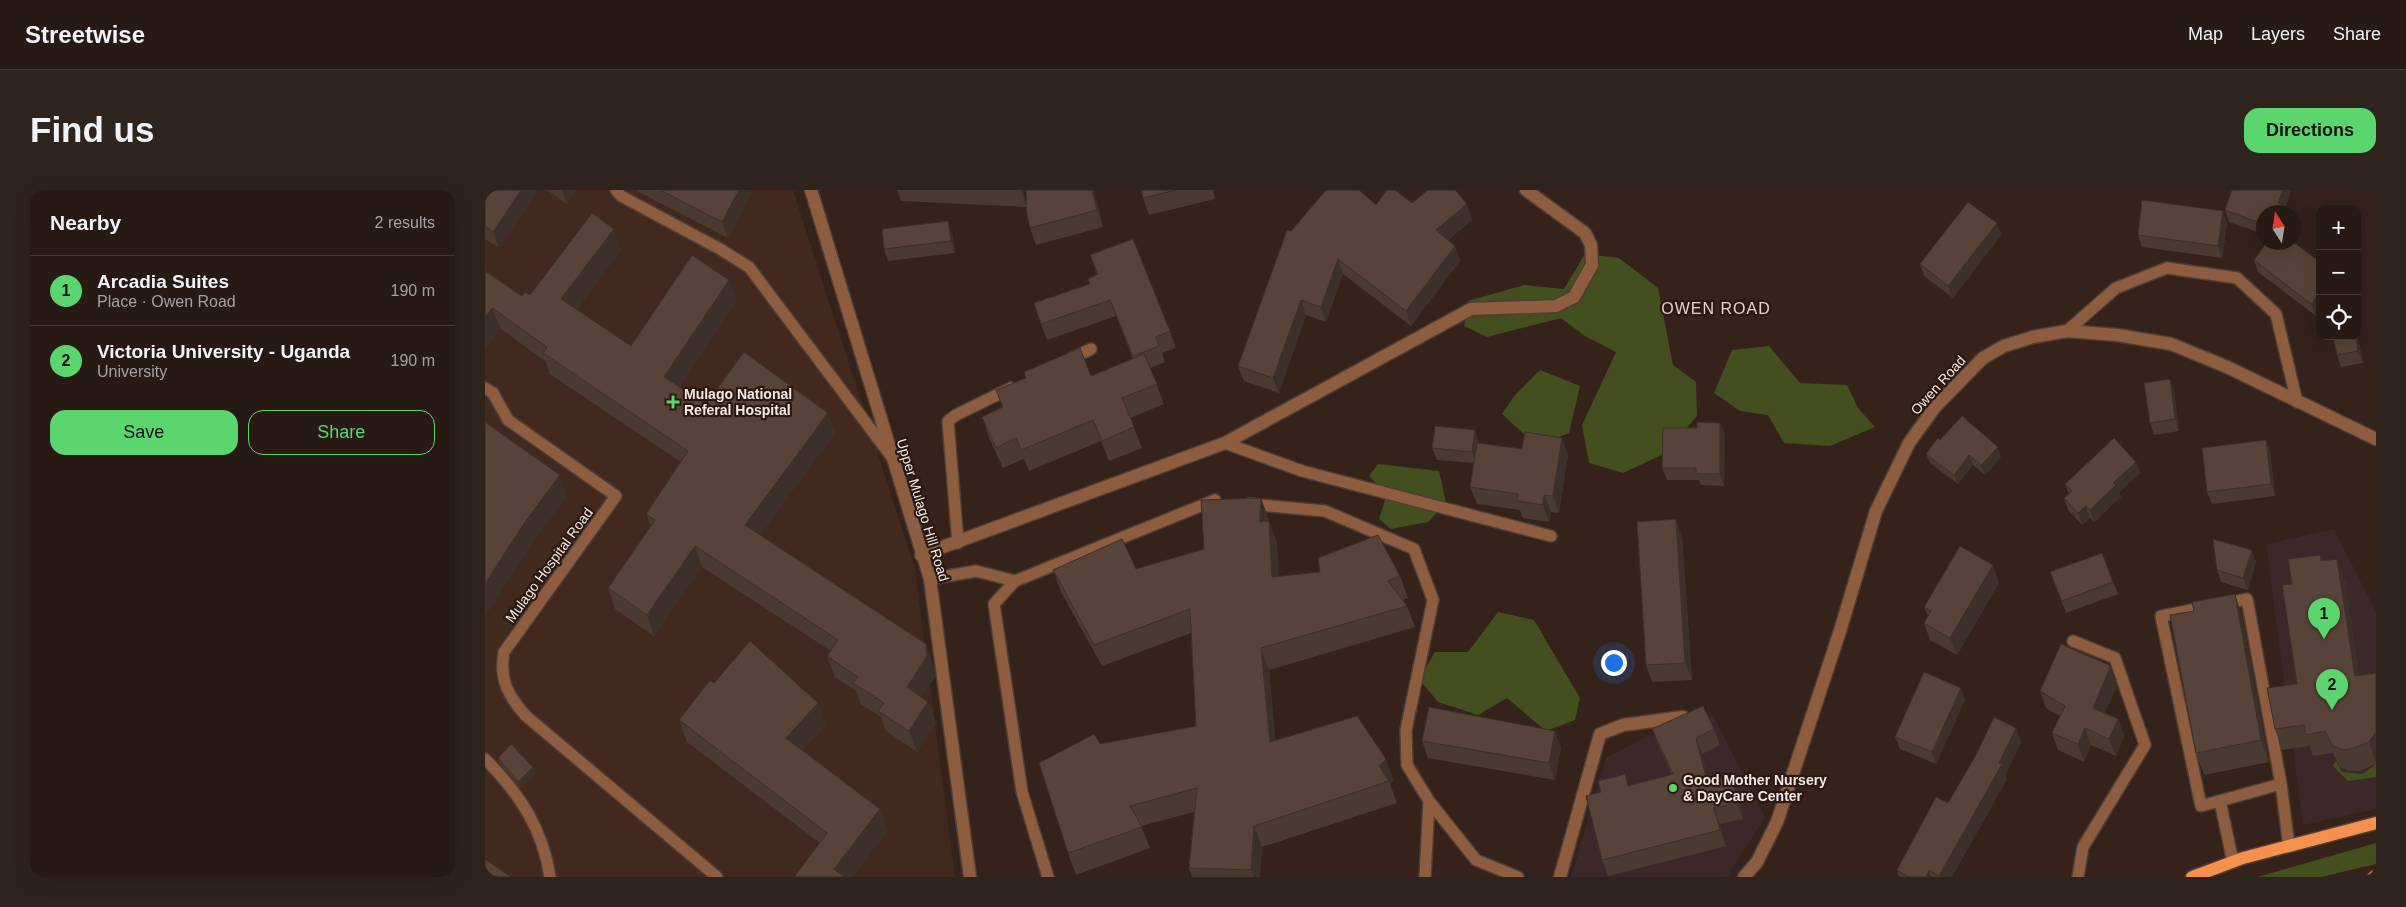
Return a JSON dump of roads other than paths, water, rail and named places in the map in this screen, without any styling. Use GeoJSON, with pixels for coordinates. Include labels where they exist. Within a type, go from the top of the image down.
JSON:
{"type":"FeatureCollection","features":[{"type":"Feature","properties":{"kind":"main road"},"geometry":{"type":"LineString","coordinates":[[2192,877],[2233,862],[2376,823]]}},
{"type":"Feature","properties":{"kind":"street","name":"Upper Mulago Hill Road"},"geometry":{"type":"LineString","coordinates":[[811,190],[921,555],[930,579],[971,877]]}},
{"type":"Feature","properties":{"kind":"street"},"geometry":{"type":"LineString","coordinates":[[921,555],[1225,444],[1471,309],[1555,306],[1574,297],[1592,265],[1591,245],[1585,233],[1526,190]]}},
{"type":"Feature","properties":{"kind":"street","name":"Owen Road"},"geometry":{"type":"LineString","coordinates":[[1744,877],[1757,862],[1777,822],[1840,631],[1876,511],[1909,443],[1935,407],[1983,358],[2004,346],[2033,337],[2067,331],[2117,335],[2171,344],[2227,367],[2376,439]]}},
{"type":"Feature","properties":{"kind":"street"},"geometry":{"type":"LineString","coordinates":[[1560,877],[1600,734],[1623,725],[1683,717]]}},
{"type":"Feature","properties":{"kind":"lane"},"geometry":{"type":"LineString","coordinates":[[616,190],[621,196],[720,249],[749,267],[891,456]]}},
{"type":"Feature","properties":{"kind":"lane"},"geometry":{"type":"LineString","coordinates":[[2067,331],[2116,288],[2167,268],[2237,278],[2277,314],[2297,402]]}},
{"type":"Feature","properties":{"kind":"lane"},"geometry":{"type":"LineString","coordinates":[[1057,365],[1091,349]]}},
{"type":"Feature","properties":{"kind":"lane"},"geometry":{"type":"LineString","coordinates":[[958,543],[948,422],[956,415],[1024,382]]}},
{"type":"Feature","properties":{"kind":"lane","name":"Mulago Hospital Road"},"geometry":{"type":"LineString","coordinates":[[485,388],[493,393],[507,420],[617,496],[504,652],[501,667],[504,685],[512,701],[526,716],[717,877]]}},
{"type":"Feature","properties":{"kind":"lane"},"geometry":{"type":"LineString","coordinates":[[1225,444],[1302,471],[1551,536]]}},
{"type":"Feature","properties":{"kind":"lane"},"geometry":{"type":"LineString","coordinates":[[1048,877],[1022,792],[994,604],[1015,581],[1214,500],[1223,501]]}},
{"type":"Feature","properties":{"kind":"lane"},"geometry":{"type":"LineString","coordinates":[[1242,503],[1325,511],[1414,548],[1433,600],[1406,730],[1407,765],[1429,801],[1476,860],[1517,877]]}},
{"type":"Feature","properties":{"kind":"lane"},"geometry":{"type":"LineString","coordinates":[[930,579],[976,571],[1015,581]]}},
{"type":"Feature","properties":{"kind":"lane"},"geometry":{"type":"LineString","coordinates":[[2281,784],[2201,806],[2161,616],[2247,599],[2281,784],[2289,846]]}},
{"type":"Feature","properties":{"kind":"lane"},"geometry":{"type":"LineString","coordinates":[[2073,641],[2115,658],[2145,745],[2083,847],[2078,877]]}},
{"type":"Feature","properties":{"kind":"lane"},"geometry":{"type":"LineString","coordinates":[[485,759],[519,798],[535,823],[547,859],[550,877]]}},
{"type":"Feature","properties":{"kind":"lane"},"geometry":{"type":"LineString","coordinates":[[1425,877],[1429,801]]}},
{"type":"Feature","properties":{"kind":"lane"},"geometry":{"type":"LineString","coordinates":[[2220,801],[2233,862]]}},
{"type":"Feature","properties":{"kind":"place","name":"Mulago National Referal Hospital"},"geometry":{"type":"Point","coordinates":[673,402]}},
{"type":"Feature","properties":{"kind":"place","name":"Arcadia Suites"},"geometry":{"type":"Point","coordinates":[2324,639]}},
{"type":"Feature","properties":{"kind":"place","name":"Victoria University - Uganda"},"geometry":{"type":"Point","coordinates":[2332,710]}},
{"type":"Feature","properties":{"kind":"place","name":"Good Mother Nursery & DayCare Center"},"geometry":{"type":"Point","coordinates":[1673,788]}},
{"type":"Feature","properties":{"kind":"district","name":"OWEN ROAD"},"geometry":{"type":"Point","coordinates":[1716,308]}}]}
